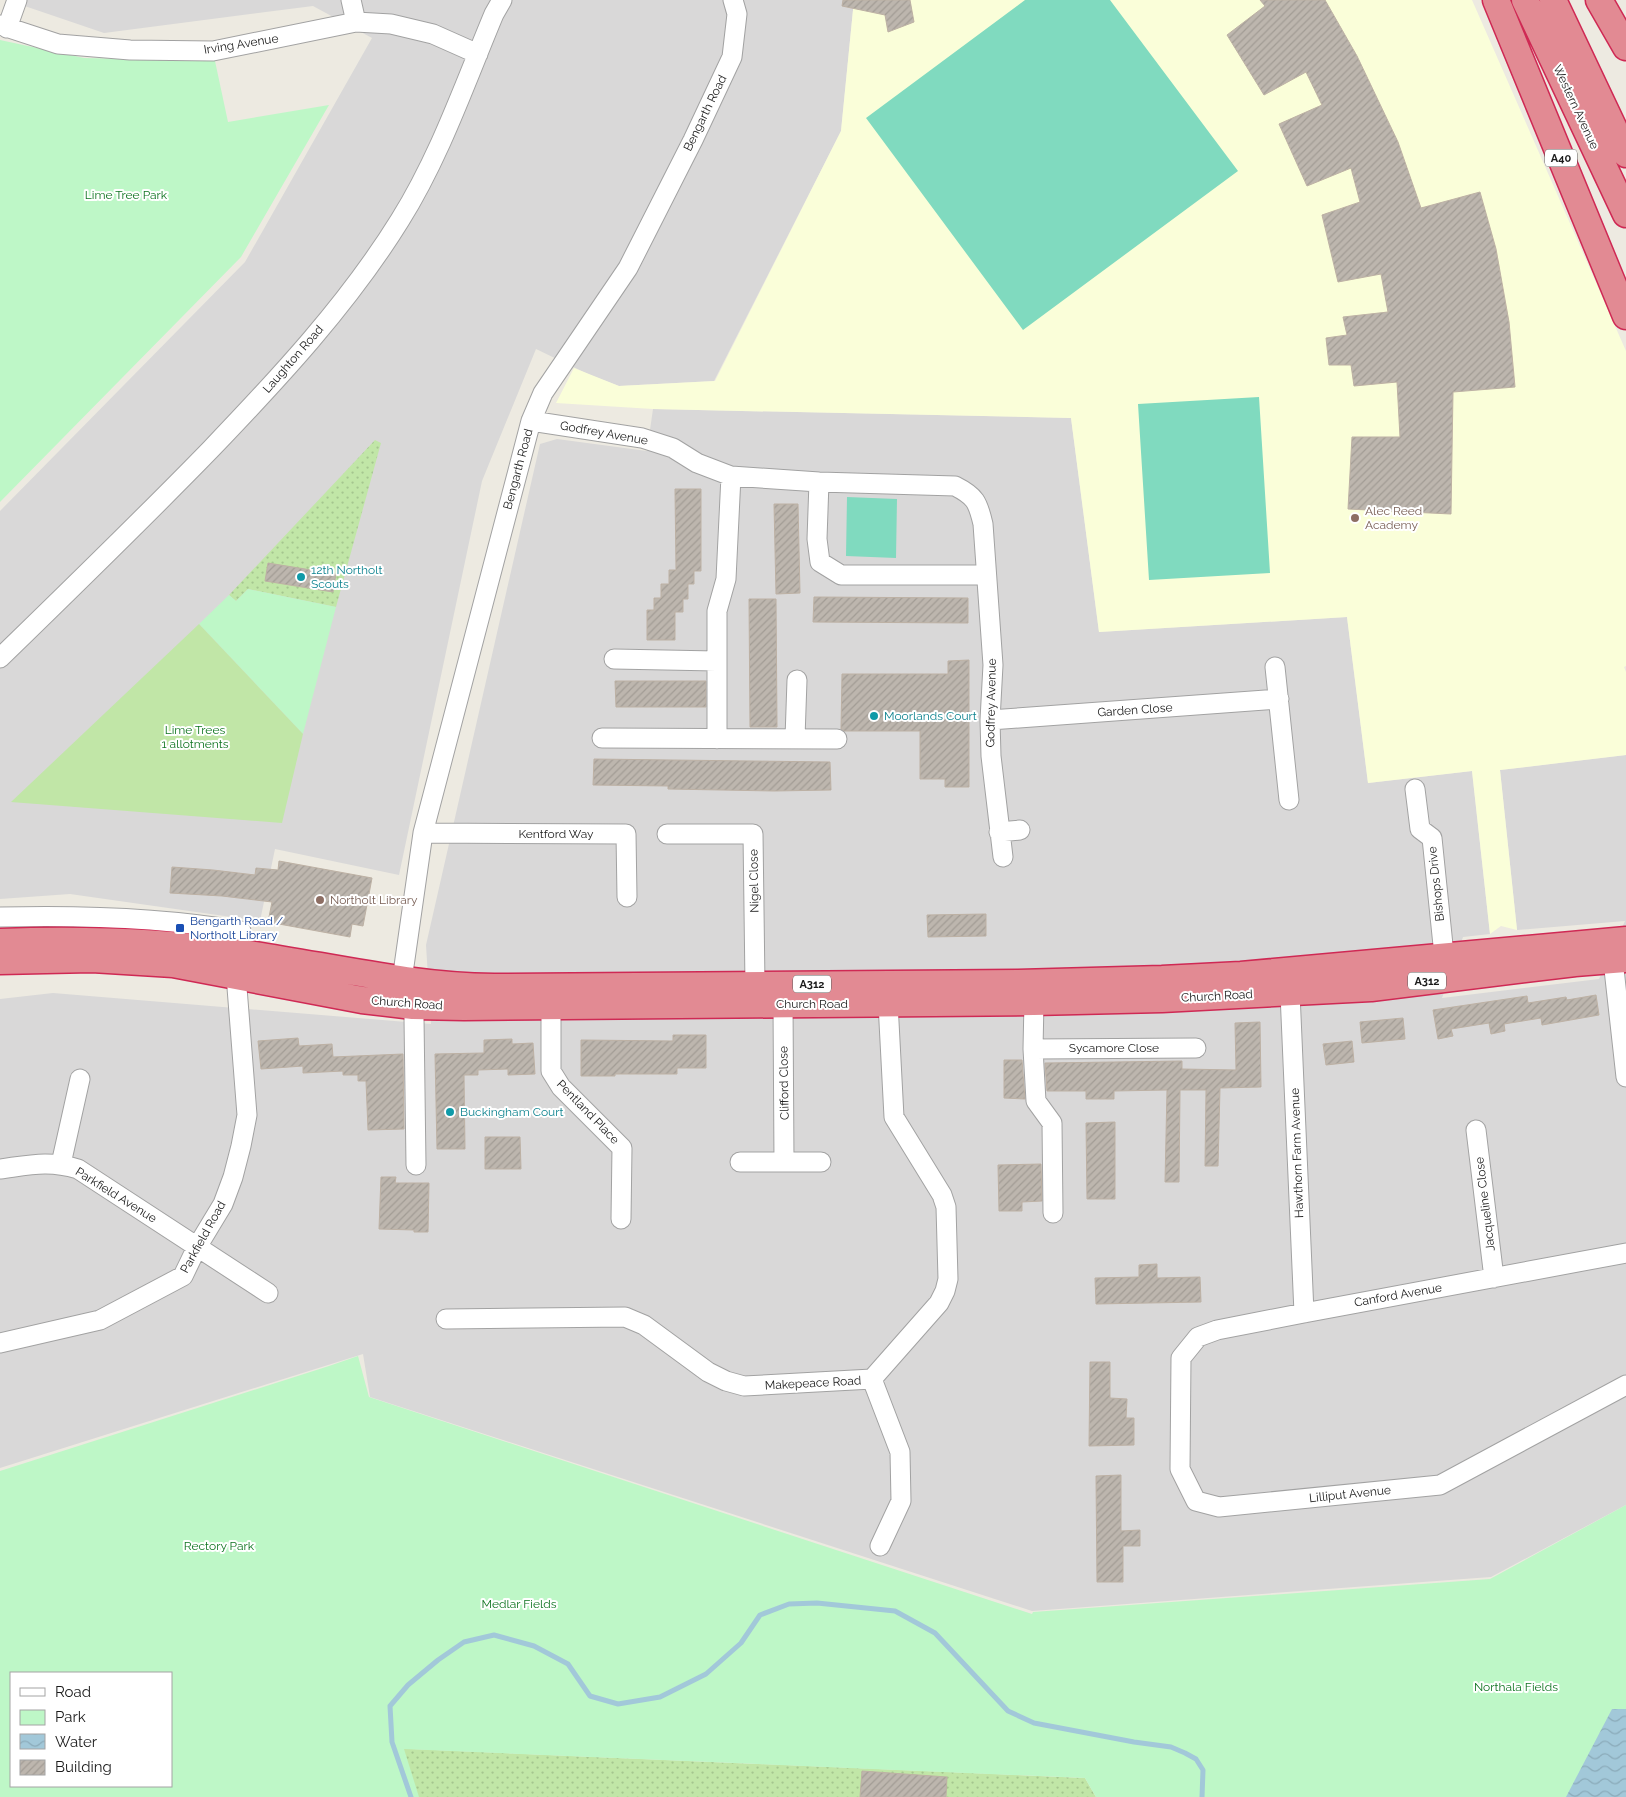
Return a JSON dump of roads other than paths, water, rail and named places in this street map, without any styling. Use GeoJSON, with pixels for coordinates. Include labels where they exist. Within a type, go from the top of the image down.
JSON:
{"type":"FeatureCollection","features":[{"type":"Feature","properties":{"kind":"highway","name":"A40"},"geometry":{"type":"LineString","coordinates":[[1496,0],[1626,316]]}},
{"type":"Feature","properties":{"kind":"highway","name":"Western Avenue"},"geometry":{"type":"LineString","coordinates":[[1525,0],[1626,214]]}},
{"type":"Feature","properties":{"kind":"highway","name":"Western Avenue"},"geometry":{"type":"LineString","coordinates":[[1553,0],[1626,154]]}},
{"type":"Feature","properties":{"kind":"highway"},"geometry":{"type":"LineString","coordinates":[[1599,0],[1626,48]]}},
{"type":"Feature","properties":{"kind":"highway","name":"Church Road"},"geometry":{"type":"LineString","coordinates":[[0,942],[93,940],[175,944],[236,952],[402,980],[494,987],[1162,980],[1258,973],[1444,955],[1622,953]]}},
{"type":"Feature","properties":{"kind":"highway","name":"Church Road"},"geometry":{"type":"LineString","coordinates":[[0,961],[92,959],[172,964],[318,992],[413,1006],[1034,1002],[1162,999],[1372,988],[1622,953]]}},
{"type":"Feature","properties":{"kind":"street"},"geometry":{"type":"LineString","coordinates":[[4,26],[17,0]]}},
{"type":"Feature","properties":{"kind":"street"},"geometry":{"type":"LineString","coordinates":[[351,0],[356,22]]}},
{"type":"Feature","properties":{"kind":"street","name":"Laughton Road"},"geometry":{"type":"LineString","coordinates":[[0,658],[123,539],[242,418],[352,292],[401,219],[443,140],[494,14],[502,0]]}},
{"type":"Feature","properties":{"kind":"street","name":"Bengarth Road"},"geometry":{"type":"LineString","coordinates":[[402,980],[423,833],[531,421],[544,393],[628,268],[693,140],[732,56],[737,14],[733,0]]}},
{"type":"Feature","properties":{"kind":"street","name":"Irving Avenue"},"geometry":{"type":"LineString","coordinates":[[4,26],[58,44],[130,50],[213,51],[356,22],[392,24],[433,34],[478,54]]}},
{"type":"Feature","properties":{"kind":"street","name":"Godfrey Avenue"},"geometry":{"type":"LineString","coordinates":[[531,421],[642,438],[673,448],[697,463],[731,476],[819,482],[955,486],[969,493],[979,506],[982,524],[993,665],[990,720],[991,756],[1002,857]]}},
{"type":"Feature","properties":{"kind":"street"},"geometry":{"type":"LineString","coordinates":[[717,739],[717,611],[726,579],[731,476]]}},
{"type":"Feature","properties":{"kind":"street"},"geometry":{"type":"LineString","coordinates":[[819,482],[817,539],[820,562],[841,575],[986,575]]}},
{"type":"Feature","properties":{"kind":"street"},"geometry":{"type":"LineString","coordinates":[[614,659],[716,661]]}},
{"type":"Feature","properties":{"kind":"street"},"geometry":{"type":"LineString","coordinates":[[1275,667],[1289,800]]}},
{"type":"Feature","properties":{"kind":"street"},"geometry":{"type":"LineString","coordinates":[[795,738],[797,680]]}},
{"type":"Feature","properties":{"kind":"street","name":"Garden Close"},"geometry":{"type":"LineString","coordinates":[[990,720],[1279,699]]}},
{"type":"Feature","properties":{"kind":"street"},"geometry":{"type":"LineString","coordinates":[[602,738],[837,739]]}},
{"type":"Feature","properties":{"kind":"street","name":"Bishops Drive"},"geometry":{"type":"LineString","coordinates":[[1415,789],[1420,829],[1432,838],[1444,955]]}},
{"type":"Feature","properties":{"kind":"street"},"geometry":{"type":"LineString","coordinates":[[999,832],[1020,830]]}},
{"type":"Feature","properties":{"kind":"street","name":"Kentford Way"},"geometry":{"type":"LineString","coordinates":[[423,833],[626,834],[628,897]]}},
{"type":"Feature","properties":{"kind":"street","name":"Nigel Close"},"geometry":{"type":"LineString","coordinates":[[667,834],[753,834],[755,985]]}},
{"type":"Feature","properties":{"kind":"street"},"geometry":{"type":"LineString","coordinates":[[0,917],[94,916],[148,919],[200,924],[241,931]]}},
{"type":"Feature","properties":{"kind":"street"},"geometry":{"type":"LineString","coordinates":[[1622,953],[1626,1077]]}},
{"type":"Feature","properties":{"kind":"street","name":"Parkfield Road"},"geometry":{"type":"LineString","coordinates":[[0,1342],[100,1320],[183,1276],[196,1247],[223,1204],[237,1161],[246,1115],[236,975]]}},
{"type":"Feature","properties":{"kind":"street","name":"Hawthorn Farm Avenue"},"geometry":{"type":"LineString","coordinates":[[1290,993],[1304,1313]]}},
{"type":"Feature","properties":{"kind":"street"},"geometry":{"type":"LineString","coordinates":[[1034,1002],[1033,1049],[1036,1101],[1052,1123],[1052,1213]]}},
{"type":"Feature","properties":{"kind":"street","name":"Makepeace Road"},"geometry":{"type":"LineString","coordinates":[[446,1319],[625,1317],[644,1325],[708,1372],[726,1381],[744,1386],[872,1379],[939,1304],[948,1278],[946,1207],[942,1194],[894,1118],[888,1003]]}},
{"type":"Feature","properties":{"kind":"street","name":"Clifford Close"},"geometry":{"type":"LineString","coordinates":[[783,1004],[784,1162]]}},
{"type":"Feature","properties":{"kind":"street","name":"Pentland Place"},"geometry":{"type":"LineString","coordinates":[[551,1005],[552,1071],[561,1087],[622,1148],[621,1220]]}},
{"type":"Feature","properties":{"kind":"street"},"geometry":{"type":"LineString","coordinates":[[414,1018],[416,1165]]}},
{"type":"Feature","properties":{"kind":"street","name":"Sycamore Close"},"geometry":{"type":"LineString","coordinates":[[1033,1049],[1196,1048]]}},
{"type":"Feature","properties":{"kind":"street"},"geometry":{"type":"LineString","coordinates":[[61,1164],[80,1080]]}},
{"type":"Feature","properties":{"kind":"street","name":"Jacqueline Close"},"geometry":{"type":"LineString","coordinates":[[1476,1130],[1494,1278]]}},
{"type":"Feature","properties":{"kind":"street"},"geometry":{"type":"LineString","coordinates":[[740,1162],[821,1162]]}},
{"type":"Feature","properties":{"kind":"street","name":"Parkfield Avenue"},"geometry":{"type":"LineString","coordinates":[[0,1169],[45,1163],[61,1164],[78,1169],[268,1293]]}},
{"type":"Feature","properties":{"kind":"street","name":"Canford Avenue"},"geometry":{"type":"LineString","coordinates":[[1181,1358],[1198,1337],[1217,1330],[1626,1252]]}},
{"type":"Feature","properties":{"kind":"street","name":"Lilliput Avenue"},"geometry":{"type":"LineString","coordinates":[[1181,1358],[1180,1469],[1196,1501],[1219,1506],[1440,1485],[1626,1385]]}},
{"type":"Feature","properties":{"kind":"street"},"geometry":{"type":"LineString","coordinates":[[872,1379],[900,1452],[902,1501],[880,1546]]}},
{"type":"Feature","properties":{"kind":"water"},"geometry":{"type":"Polygon","coordinates":[[[1612,1709],[1626,1709],[1626,1797],[1566,1797],[1612,1709]]]}},
{"type":"Feature","properties":{"kind":"waterway"},"geometry":{"type":"LineString","coordinates":[[411,1797],[392,1742],[390,1706],[408,1685],[438,1660],[464,1642],[494,1635],[534,1646],[568,1664],[590,1696],[618,1704],[660,1697],[706,1674],[741,1643],[760,1615],[789,1604],[817,1603],[895,1611],[935,1633],[1008,1711],[1034,1723],[1171,1747],[1185,1753],[1196,1759],[1203,1770],[1202,1797]]}},
{"type":"Feature","properties":{"kind":"place","name":"Alec Reed Academy"},"geometry":{"type":"Point","coordinates":[1355,518]}},
{"type":"Feature","properties":{"kind":"place","name":"12th Northolt Scouts"},"geometry":{"type":"Point","coordinates":[301,577]}},
{"type":"Feature","properties":{"kind":"place","name":"Moorlands Court"},"geometry":{"type":"Point","coordinates":[874,716]}},
{"type":"Feature","properties":{"kind":"place","name":"Northolt Library"},"geometry":{"type":"Point","coordinates":[320,900]}},
{"type":"Feature","properties":{"kind":"place","name":"Bengarth Road / Northolt Library"},"geometry":{"type":"Point","coordinates":[180,928]}},
{"type":"Feature","properties":{"kind":"place","name":"Buckingham Court"},"geometry":{"type":"Point","coordinates":[450,1112]}},
{"type":"Feature","properties":{"kind":"park label","name":"Lime Tree Park"},"geometry":{"type":"Point","coordinates":[126,195]}},
{"type":"Feature","properties":{"kind":"park label","name":"Lime Trees 1 allotments"},"geometry":{"type":"Point","coordinates":[195,737]}},
{"type":"Feature","properties":{"kind":"park label","name":"Rectory Park"},"geometry":{"type":"Point","coordinates":[219,1546]}},
{"type":"Feature","properties":{"kind":"park label","name":"Medlar Fields"},"geometry":{"type":"Point","coordinates":[519,1604]}},
{"type":"Feature","properties":{"kind":"park label","name":"Northala Fields"},"geometry":{"type":"Point","coordinates":[1516,1687]}}]}
